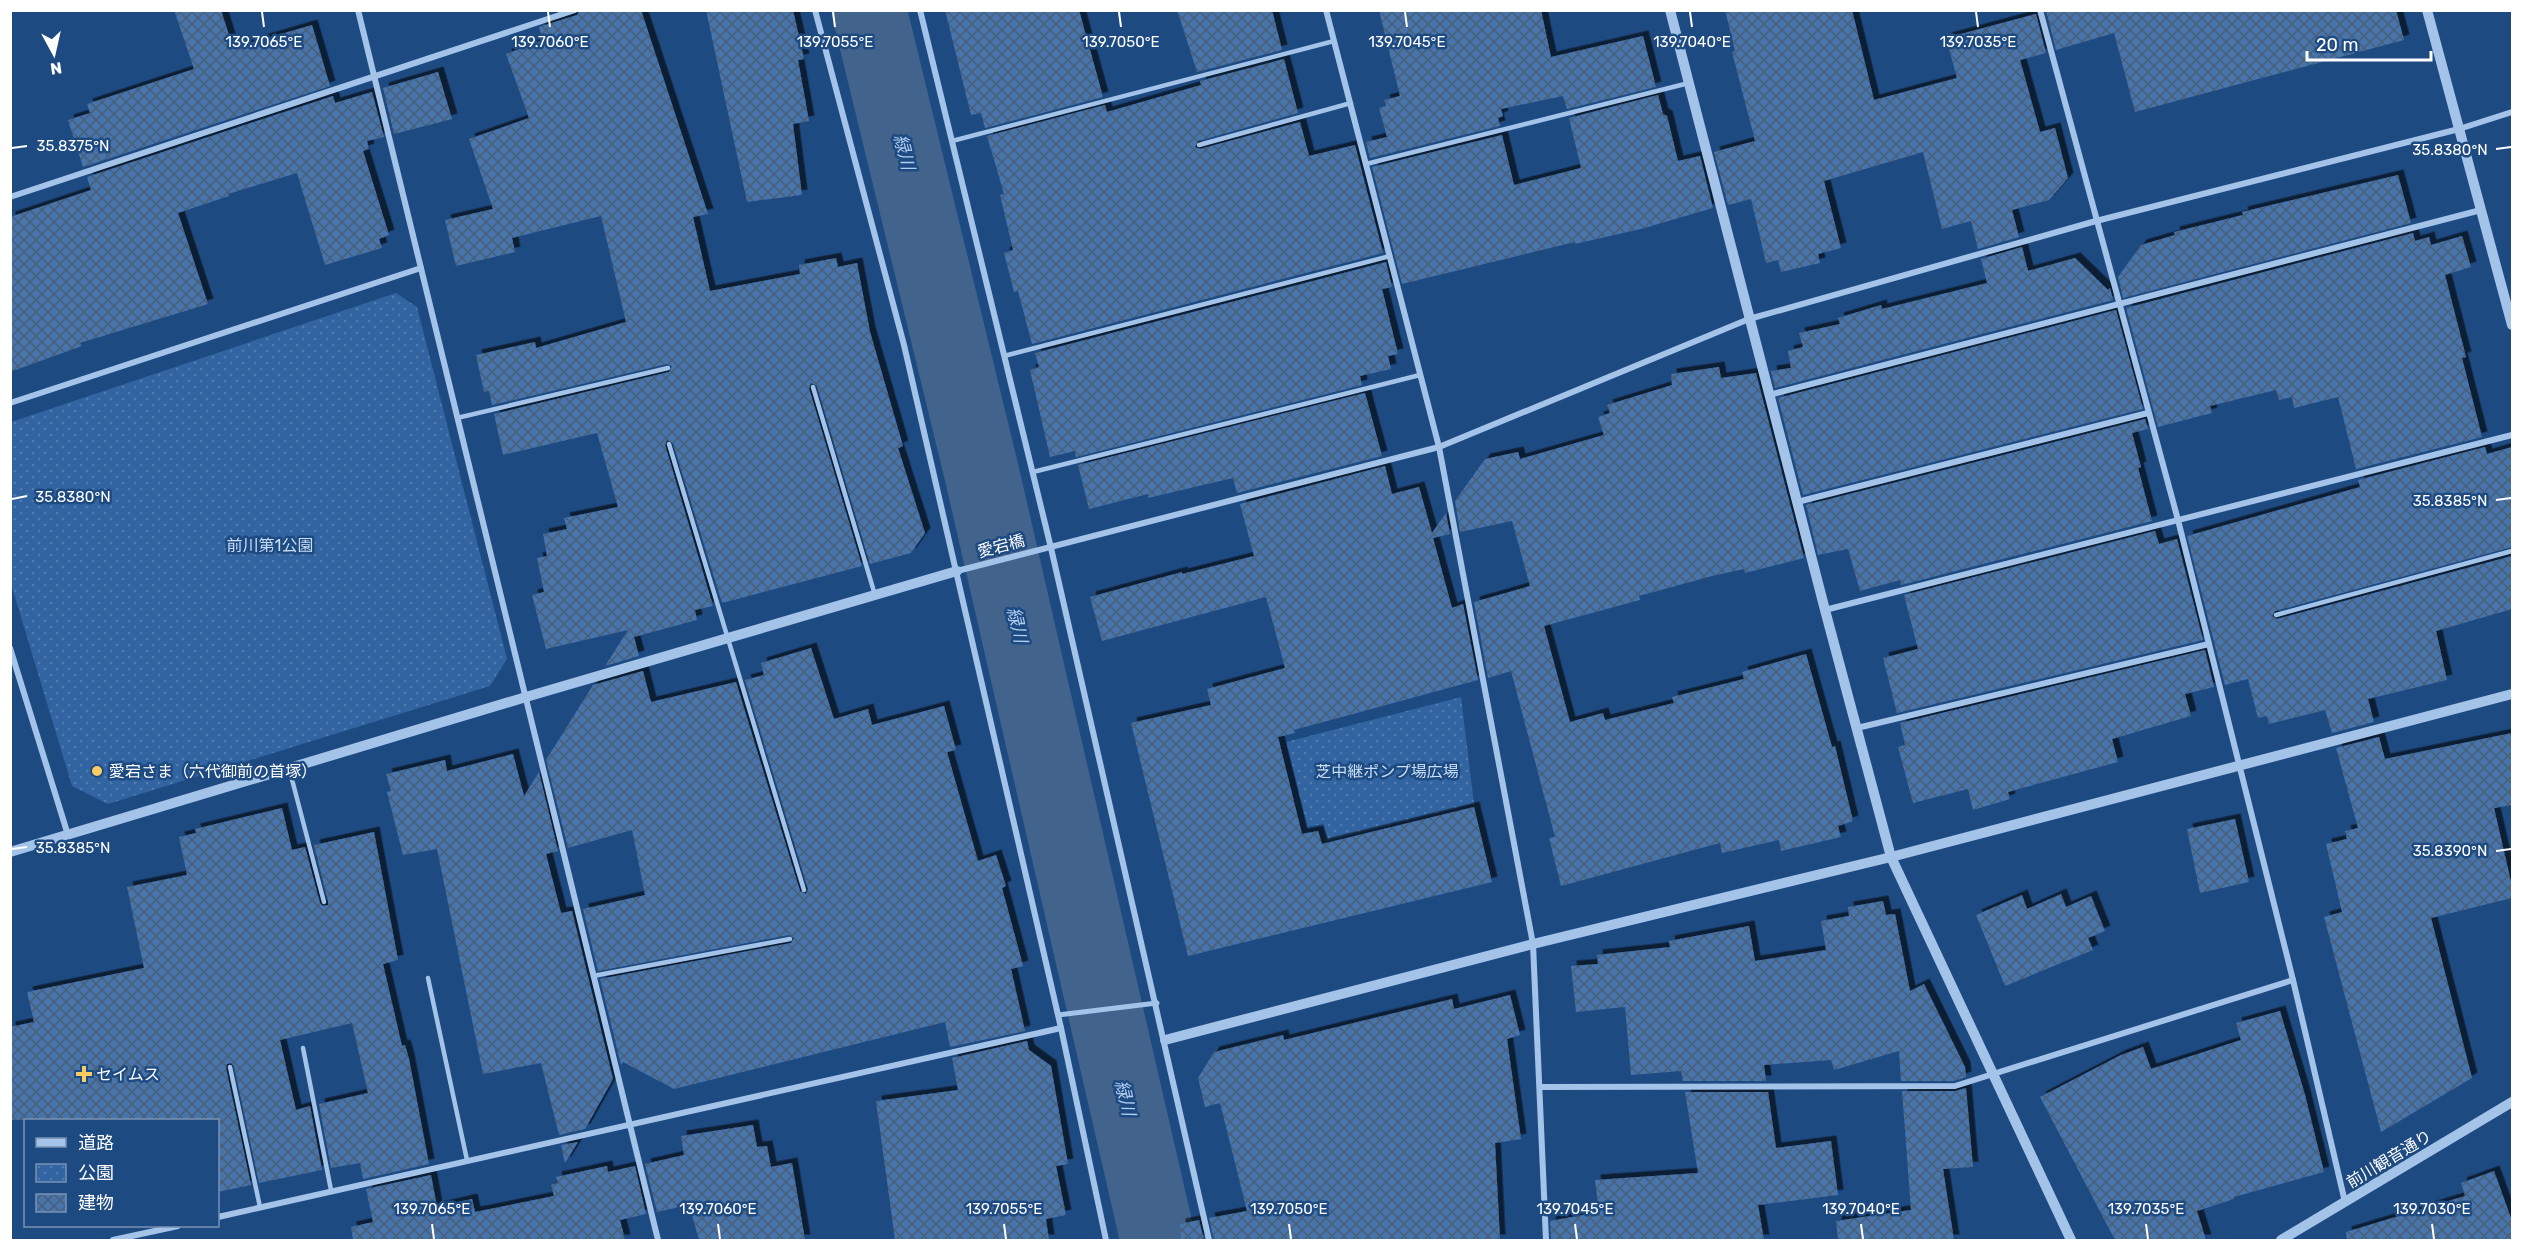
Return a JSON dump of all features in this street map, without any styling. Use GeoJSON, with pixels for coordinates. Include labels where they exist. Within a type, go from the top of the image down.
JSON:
{"type":"FeatureCollection","features":[{"type":"Feature","properties":{"kind":"street"},"geometry":{"type":"LineString","coordinates":[[358,10],[658,1240]]}},
{"type":"Feature","properties":{"kind":"street"},"geometry":{"type":"LineString","coordinates":[[10,197],[575,10]]}},
{"type":"Feature","properties":{"kind":"street"},"geometry":{"type":"LineString","coordinates":[[815,10],[904,345],[959,571],[1106,1240]]}},
{"type":"Feature","properties":{"kind":"street"},"geometry":{"type":"LineString","coordinates":[[920,10],[1033,472],[1209,1240]]}},
{"type":"Feature","properties":{"kind":"street"},"geometry":{"type":"LineString","coordinates":[[1326,10],[1439,447],[1533,944],[1546,1240]]}},
{"type":"Feature","properties":{"kind":"street"},"geometry":{"type":"LineString","coordinates":[[1670,10],[1891,857],[2071,1240]]}},
{"type":"Feature","properties":{"kind":"street"},"geometry":{"type":"LineString","coordinates":[[2040,10],[2178,520],[2293,980],[2345,1203]]}},
{"type":"Feature","properties":{"kind":"street"},"geometry":{"type":"LineString","coordinates":[[2427,10],[2512,325]]}},
{"type":"Feature","properties":{"kind":"street","name":"愛宕橋"},"geometry":{"type":"LineString","coordinates":[[959,571],[1439,447],[1749,319],[2096,221],[2459,129],[2512,112]]}},
{"type":"Feature","properties":{"kind":"street"},"geometry":{"type":"LineString","coordinates":[[1769,395],[2481,210]]}},
{"type":"Feature","properties":{"kind":"street"},"geometry":{"type":"LineString","coordinates":[[10,403],[421,268]]}},
{"type":"Feature","properties":{"kind":"street"},"geometry":{"type":"LineString","coordinates":[[1797,502],[2148,413]]}},
{"type":"Feature","properties":{"kind":"street"},"geometry":{"type":"LineString","coordinates":[[1825,610],[2512,435]]}},
{"type":"Feature","properties":{"kind":"street"},"geometry":{"type":"LineString","coordinates":[[10,852],[526,697],[959,571]]}},
{"type":"Feature","properties":{"kind":"street"},"geometry":{"type":"LineString","coordinates":[[1857,728],[2209,645]]}},
{"type":"Feature","properties":{"kind":"street"},"geometry":{"type":"LineString","coordinates":[[10,648],[68,835]]}},
{"type":"Feature","properties":{"kind":"street"},"geometry":{"type":"LineString","coordinates":[[1165,1040],[1533,944],[1891,857],[2512,694]]}},
{"type":"Feature","properties":{"kind":"street"},"geometry":{"type":"LineString","coordinates":[[1541,1087],[1955,1086],[2293,980]]}},
{"type":"Feature","properties":{"kind":"street"},"geometry":{"type":"LineString","coordinates":[[1058,1015],[1156,1003]]}},
{"type":"Feature","properties":{"kind":"street"},"geometry":{"type":"LineString","coordinates":[[219,1216],[1061,1028]]}},
{"type":"Feature","properties":{"kind":"street","name":"前川観音通り"},"geometry":{"type":"LineString","coordinates":[[2281,1240],[2512,1104]]}},
{"type":"Feature","properties":{"kind":"street"},"geometry":{"type":"LineString","coordinates":[[112,1240],[173,1227]]}},
{"type":"Feature","properties":{"kind":"lane"},"geometry":{"type":"LineString","coordinates":[[952,141],[1334,40]]}},
{"type":"Feature","properties":{"kind":"lane"},"geometry":{"type":"LineString","coordinates":[[1365,165],[1689,82]]}},
{"type":"Feature","properties":{"kind":"lane"},"geometry":{"type":"LineString","coordinates":[[1199,145],[1351,103]]}},
{"type":"Feature","properties":{"kind":"lane"},"geometry":{"type":"LineString","coordinates":[[1004,356],[1390,256]]}},
{"type":"Feature","properties":{"kind":"lane"},"geometry":{"type":"LineString","coordinates":[[457,418],[668,368]]}},
{"type":"Feature","properties":{"kind":"lane"},"geometry":{"type":"LineString","coordinates":[[1033,472],[1420,375]]}},
{"type":"Feature","properties":{"kind":"lane"},"geometry":{"type":"LineString","coordinates":[[813,387],[875,596]]}},
{"type":"Feature","properties":{"kind":"lane"},"geometry":{"type":"LineString","coordinates":[[669,444],[804,890]]}},
{"type":"Feature","properties":{"kind":"lane"},"geometry":{"type":"LineString","coordinates":[[2276,615],[2512,551]]}},
{"type":"Feature","properties":{"kind":"lane"},"geometry":{"type":"LineString","coordinates":[[289,768],[324,902]]}},
{"type":"Feature","properties":{"kind":"lane"},"geometry":{"type":"LineString","coordinates":[[593,976],[790,939]]}},
{"type":"Feature","properties":{"kind":"lane"},"geometry":{"type":"LineString","coordinates":[[428,978],[467,1160]]}},
{"type":"Feature","properties":{"kind":"lane"},"geometry":{"type":"LineString","coordinates":[[303,1048],[331,1191]]}},
{"type":"Feature","properties":{"kind":"lane"},"geometry":{"type":"LineString","coordinates":[[230,1066],[260,1207]]}},
{"type":"Feature","properties":{"kind":"green space","name":"前川第1公園"},"geometry":{"type":"Polygon","coordinates":[[[396,293],[417,307],[507,659],[490,686],[108,804],[72,786],[11,584],[11,422],[396,293]]]}},
{"type":"Feature","properties":{"kind":"green space","name":"芝中継ポンプ場広場"},"geometry":{"type":"Polygon","coordinates":[[[1461,697],[1474,804],[1327,841],[1323,824],[1307,827],[1286,742],[1461,697]]]}},
{"type":"Feature","properties":{"kind":"building"},"geometry":{"type":"Polygon","coordinates":[[[174,10],[221,10],[233,48],[312,25],[330,86],[83,167],[68,120],[90,113],[87,104],[194,69],[174,10]]]}},
{"type":"Feature","properties":{"kind":"building"},"geometry":{"type":"Polygon","coordinates":[[[580,10],[641,10],[708,214],[693,217],[710,291],[800,274],[799,265],[836,258],[838,267],[857,263],[870,332],[903,446],[898,448],[925,533],[911,553],[870,564],[817,386],[811,383],[809,388],[862,566],[722,603],[673,443],[667,440],[665,445],[713,606],[695,610],[697,620],[634,637],[639,656],[605,666],[628,630],[546,649],[532,595],[544,592],[537,558],[547,556],[543,534],[567,529],[564,518],[618,507],[597,433],[503,455],[494,414],[669,372],[672,366],[667,364],[492,405],[489,391],[484,392],[476,355],[535,342],[536,348],[626,322],[601,216],[512,238],[515,252],[456,266],[445,220],[493,209],[469,139],[529,118],[506,54],[543,40],[539,27],[577,15],[580,10]]]}},
{"type":"Feature","properties":{"kind":"building"},"geometry":{"type":"Polygon","coordinates":[[[706,10],[793,10],[804,59],[798,60],[809,121],[793,124],[802,195],[747,202],[706,10]]]}},
{"type":"Feature","properties":{"kind":"building"},"geometry":{"type":"Polygon","coordinates":[[[945,10],[1079,10],[1103,97],[985,128],[981,113],[971,115],[945,10]]]}},
{"type":"Feature","properties":{"kind":"building"},"geometry":{"type":"Polygon","coordinates":[[[1177,10],[1272,10],[1282,50],[1197,72],[1177,10]]]}},
{"type":"Feature","properties":{"kind":"building"},"geometry":{"type":"Polygon","coordinates":[[[1379,10],[1541,10],[1551,57],[1643,36],[1656,87],[1567,109],[1563,96],[1501,109],[1503,116],[1498,118],[1500,126],[1370,158],[1366,142],[1387,137],[1379,108],[1386,106],[1384,100],[1400,96],[1379,10]]]}},
{"type":"Feature","properties":{"kind":"building"},"geometry":{"type":"Polygon","coordinates":[[[1725,10],[1852,10],[1874,100],[1957,78],[1946,38],[2036,14],[2046,53],[2020,60],[2040,132],[2055,128],[2068,178],[2049,200],[2012,210],[2019,237],[1978,249],[1971,221],[1942,229],[1923,152],[1824,181],[1841,248],[1818,254],[1820,263],[1781,272],[1778,260],[1766,263],[1751,199],[1728,205],[1714,152],[1755,141],[1732,52],[1735,51],[1725,10]]]}},
{"type":"Feature","properties":{"kind":"building"},"geometry":{"type":"Polygon","coordinates":[[[2396,10],[2404,40],[2135,112],[2114,33],[2056,50],[2046,11],[2396,10]]]}},
{"type":"Feature","properties":{"kind":"building"},"geometry":{"type":"Polygon","coordinates":[[[1284,59],[1298,113],[1198,141],[1195,147],[1200,149],[1300,122],[1309,156],[1355,145],[1383,253],[1032,344],[1018,291],[1014,292],[1004,253],[1013,250],[1000,195],[1004,194],[987,136],[1105,105],[1107,112],[1201,85],[1200,81],[1284,59]]]}},
{"type":"Feature","properties":{"kind":"building"},"geometry":{"type":"Polygon","coordinates":[[[438,72],[452,119],[394,134],[383,88],[438,72]]]}},
{"type":"Feature","properties":{"kind":"building"},"geometry":{"type":"Polygon","coordinates":[[[372,92],[384,137],[367,141],[369,149],[363,151],[389,235],[379,239],[382,248],[325,265],[297,173],[228,194],[229,196],[178,213],[208,304],[80,343],[82,346],[10,372],[10,217],[91,190],[87,177],[333,96],[335,103],[372,92]]]}},
{"type":"Feature","properties":{"kind":"building"},"geometry":{"type":"Polygon","coordinates":[[[1658,95],[1663,114],[1667,116],[1678,161],[1700,156],[1713,208],[1641,229],[1575,244],[1575,242],[1402,284],[1372,167],[1502,135],[1514,185],[1581,168],[1569,118],[1658,95]]]}},
{"type":"Feature","properties":{"kind":"building"},"geometry":{"type":"Polygon","coordinates":[[[2398,175],[2411,223],[2123,298],[2118,277],[2141,245],[2175,235],[2174,232],[2243,215],[2242,212],[2398,175]]]}},
{"type":"Feature","properties":{"kind":"building"},"geometry":{"type":"Polygon","coordinates":[[[2413,233],[2415,241],[2429,237],[2431,245],[2462,236],[2471,267],[2445,275],[2466,357],[2462,358],[2482,437],[2356,469],[2338,397],[2294,408],[2292,397],[2279,400],[2276,390],[2210,406],[2212,413],[2158,427],[2126,308],[2413,233]]]}},
{"type":"Feature","properties":{"kind":"building"},"geometry":{"type":"Polygon","coordinates":[[[2022,247],[2028,271],[2075,258],[2108,290],[2110,288],[2113,300],[1775,388],[1771,371],[1791,368],[1788,351],[1803,347],[1799,333],[1840,324],[1838,318],[1881,305],[1882,309],[1987,283],[1981,259],[2022,247]]]}},
{"type":"Feature","properties":{"kind":"building"},"geometry":{"type":"Polygon","coordinates":[[[1386,262],[1392,287],[1382,289],[1398,354],[1388,356],[1391,369],[1360,376],[1362,385],[1076,457],[1075,451],[1050,457],[1030,370],[1039,367],[1035,353],[1386,262]]]}},
{"type":"Feature","properties":{"kind":"building"},"geometry":{"type":"Polygon","coordinates":[[[2116,310],[2143,409],[1803,495],[1778,398],[2116,310]]]}},
{"type":"Feature","properties":{"kind":"building"},"geometry":{"type":"Polygon","coordinates":[[[1719,367],[1721,378],[1756,373],[1804,558],[1745,573],[1744,569],[1712,576],[1639,596],[1640,600],[1544,626],[1570,722],[1603,713],[1605,720],[1674,703],[1672,697],[1744,679],[1742,672],[1806,654],[1832,747],[1835,746],[1853,821],[1838,826],[1841,837],[1781,851],[1779,840],[1722,853],[1720,843],[1561,886],[1549,838],[1555,837],[1511,671],[1488,678],[1474,602],[1530,586],[1512,521],[1460,532],[1455,501],[1485,459],[1518,452],[1520,459],[1604,435],[1598,417],[1610,413],[1607,405],[1672,385],[1671,374],[1719,367]]]}},
{"type":"Feature","properties":{"kind":"building"},"geometry":{"type":"Polygon","coordinates":[[[1365,393],[1382,456],[1237,493],[1233,478],[1148,498],[1148,494],[1089,509],[1078,465],[1365,393]]]}},
{"type":"Feature","properties":{"kind":"building"},"geometry":{"type":"Polygon","coordinates":[[[2145,419],[2148,429],[2132,433],[2141,467],[2138,468],[2152,521],[1901,585],[1900,580],[1860,591],[1848,549],[1818,555],[1806,505],[2145,419]]]}},
{"type":"Feature","properties":{"kind":"building"},"geometry":{"type":"Polygon","coordinates":[[[2485,447],[2487,454],[2512,447],[2512,547],[2275,611],[2272,616],[2277,619],[2512,556],[2512,609],[2436,631],[2447,680],[2368,699],[2374,722],[2332,733],[2325,710],[2269,724],[2267,716],[2258,718],[2248,679],[2225,685],[2187,536],[2360,487],[2358,480],[2485,447]]]}},
{"type":"Feature","properties":{"kind":"building"},"geometry":{"type":"Polygon","coordinates":[[[1385,466],[1392,494],[1419,487],[1432,533],[1446,513],[1450,534],[1433,538],[1452,608],[1463,604],[1478,680],[1294,730],[1295,733],[1278,737],[1302,834],[1318,831],[1322,844],[1474,807],[1492,882],[1188,956],[1131,723],[1211,705],[1207,689],[1285,668],[1266,597],[1102,641],[1090,597],[1182,572],[1182,574],[1254,556],[1240,504],[1385,466]]]}},
{"type":"Feature","properties":{"kind":"building"},"geometry":{"type":"Polygon","coordinates":[[[2155,531],[2159,544],[2177,539],[2203,640],[1897,713],[1883,658],[1918,649],[1904,595],[2155,531]]]}},
{"type":"Feature","properties":{"kind":"building"},"geometry":{"type":"Polygon","coordinates":[[[811,648],[834,719],[868,709],[872,725],[944,706],[956,750],[947,752],[978,861],[996,855],[1006,886],[1002,888],[1023,966],[1011,969],[1025,1031],[950,1047],[945,1022],[674,1089],[623,1062],[621,1065],[600,979],[791,943],[794,938],[789,935],[598,971],[583,909],[645,895],[632,830],[568,848],[546,760],[593,685],[643,671],[651,702],[736,682],[800,891],[806,894],[808,889],[745,680],[764,675],[761,663],[811,648]]]}},
{"type":"Feature","properties":{"kind":"building"},"geometry":{"type":"Polygon","coordinates":[[[2205,650],[2214,687],[2185,694],[2191,716],[2112,739],[2118,762],[2008,792],[2010,799],[1973,810],[1968,789],[1913,803],[1898,747],[1905,745],[1900,723],[2205,650]]]}},
{"type":"Feature","properties":{"kind":"building"},"geometry":{"type":"Polygon","coordinates":[[[2512,733],[2512,805],[2494,808],[2512,886],[2512,898],[2431,918],[2472,1078],[2381,1132],[2324,917],[2342,912],[2326,844],[2347,839],[2345,831],[2358,828],[2336,748],[2379,737],[2385,759],[2512,733]]]}},
{"type":"Feature","properties":{"kind":"building"},"geometry":{"type":"Polygon","coordinates":[[[513,754],[524,796],[539,772],[558,851],[546,854],[561,913],[572,911],[613,1079],[585,1129],[559,1135],[541,1063],[483,1074],[437,849],[403,855],[387,792],[391,791],[386,774],[445,760],[447,771],[513,754]]]}},
{"type":"Feature","properties":{"kind":"building"},"geometry":{"type":"Polygon","coordinates":[[[282,808],[292,850],[305,847],[320,903],[323,906],[328,905],[328,901],[314,845],[374,832],[398,960],[383,964],[402,1046],[405,1045],[409,1059],[429,1164],[363,1179],[360,1163],[331,1168],[319,1104],[368,1093],[352,1023],[280,1040],[296,1110],[310,1106],[322,1170],[259,1183],[234,1066],[231,1063],[227,1064],[226,1068],[251,1185],[219,1192],[219,1119],[10,1120],[10,1027],[34,1022],[27,992],[144,968],[127,887],[187,875],[179,837],[196,833],[195,829],[282,808]]]}},
{"type":"Feature","properties":{"kind":"building"},"geometry":{"type":"Polygon","coordinates":[[[2235,819],[2249,882],[2200,893],[2187,829],[2235,819]]]}},
{"type":"Feature","properties":{"kind":"building"},"geometry":{"type":"Polygon","coordinates":[[[2061,894],[2066,907],[2091,896],[2105,931],[2088,938],[2093,950],[2005,986],[1976,915],[2022,895],[2027,909],[2061,894]]]}},
{"type":"Feature","properties":{"kind":"building"},"geometry":{"type":"Polygon","coordinates":[[[1883,901],[1886,915],[1895,914],[1910,991],[1924,984],[1965,1067],[1966,1077],[1954,1081],[1901,1081],[1899,1051],[1834,1070],[1831,1060],[1764,1065],[1766,1081],[1683,1081],[1681,1071],[1631,1075],[1625,1007],[1576,1012],[1571,966],[1598,964],[1597,955],[1670,947],[1669,941],[1749,926],[1755,961],[1826,950],[1821,921],[1849,916],[1848,907],[1883,901]]]}},
{"type":"Feature","properties":{"kind":"building"},"geometry":{"type":"Polygon","coordinates":[[[1510,995],[1520,1035],[1507,1039],[1521,1139],[1495,1143],[1500,1240],[1214,1240],[1209,1218],[1247,1211],[1220,1103],[1205,1107],[1198,1078],[1214,1052],[1283,1035],[1284,1040],[1452,999],[1454,1009],[1510,995]]]}},
{"type":"Feature","properties":{"kind":"building"},"geometry":{"type":"Polygon","coordinates":[[[2280,1011],[2305,1095],[2324,1172],[2234,1197],[2234,1199],[2197,1211],[2206,1240],[2115,1240],[2040,1097],[2121,1055],[2143,1047],[2151,1069],[2241,1040],[2236,1023],[2280,1011]]]}},
{"type":"Feature","properties":{"kind":"building"},"geometry":{"type":"Polygon","coordinates":[[[1027,1041],[1029,1050],[1051,1066],[1068,1164],[1056,1166],[1066,1215],[1046,1219],[1049,1240],[895,1240],[876,1101],[958,1090],[952,1058],[1027,1041]]]}},
{"type":"Feature","properties":{"kind":"building"},"geometry":{"type":"Polygon","coordinates":[[[1966,1088],[1973,1167],[1943,1169],[1954,1240],[1838,1240],[1836,1221],[1911,1210],[1902,1091],[1955,1091],[1966,1088]]]}},
{"type":"Feature","properties":{"kind":"building"},"geometry":{"type":"Polygon","coordinates":[[[1685,1092],[1768,1092],[1776,1148],[1831,1141],[1838,1195],[1758,1205],[1764,1240],[1551,1240],[1550,1221],[1599,1212],[1595,1180],[1698,1173],[1685,1092]]]}},
{"type":"Feature","properties":{"kind":"building"},"geometry":{"type":"Polygon","coordinates":[[[753,1125],[757,1147],[767,1146],[771,1167],[792,1163],[805,1240],[699,1240],[689,1205],[657,1212],[645,1164],[684,1155],[681,1136],[753,1125]]]}},
{"type":"Feature","properties":{"kind":"building"},"geometry":{"type":"Polygon","coordinates":[[[578,1142],[565,1163],[561,1145],[578,1142]]]}},
{"type":"Feature","properties":{"kind":"building"},"geometry":{"type":"Polygon","coordinates":[[[607,1166],[608,1172],[635,1166],[646,1214],[620,1220],[625,1240],[353,1240],[351,1227],[373,1222],[366,1189],[431,1175],[437,1207],[472,1199],[475,1212],[554,1196],[551,1185],[558,1183],[556,1177],[607,1166]]]}},
{"type":"Feature","properties":{"kind":"building"},"geometry":{"type":"Polygon","coordinates":[[[2494,1171],[2512,1221],[2512,1240],[2347,1240],[2346,1232],[2465,1196],[2461,1183],[2494,1171]]]}},
{"type":"Feature","properties":{"kind":"building"},"geometry":{"type":"Polygon","coordinates":[[[1199,1220],[1204,1240],[1181,1240],[1180,1224],[1199,1220]]]}},
{"type":"Feature","properties":{"kind":"waterway","name":"緑川"},"geometry":{"type":"LineString","coordinates":[[869,10],[981,470],[1158,1240]]}},
{"type":"Feature","properties":{"kind":"place","name":"愛宕さま（六代御前の首塚）"},"geometry":{"type":"Point","coordinates":[97,771]}},
{"type":"Feature","properties":{"kind":"place","name":"セイムス"},"geometry":{"type":"Point","coordinates":[84,1074]}}]}
